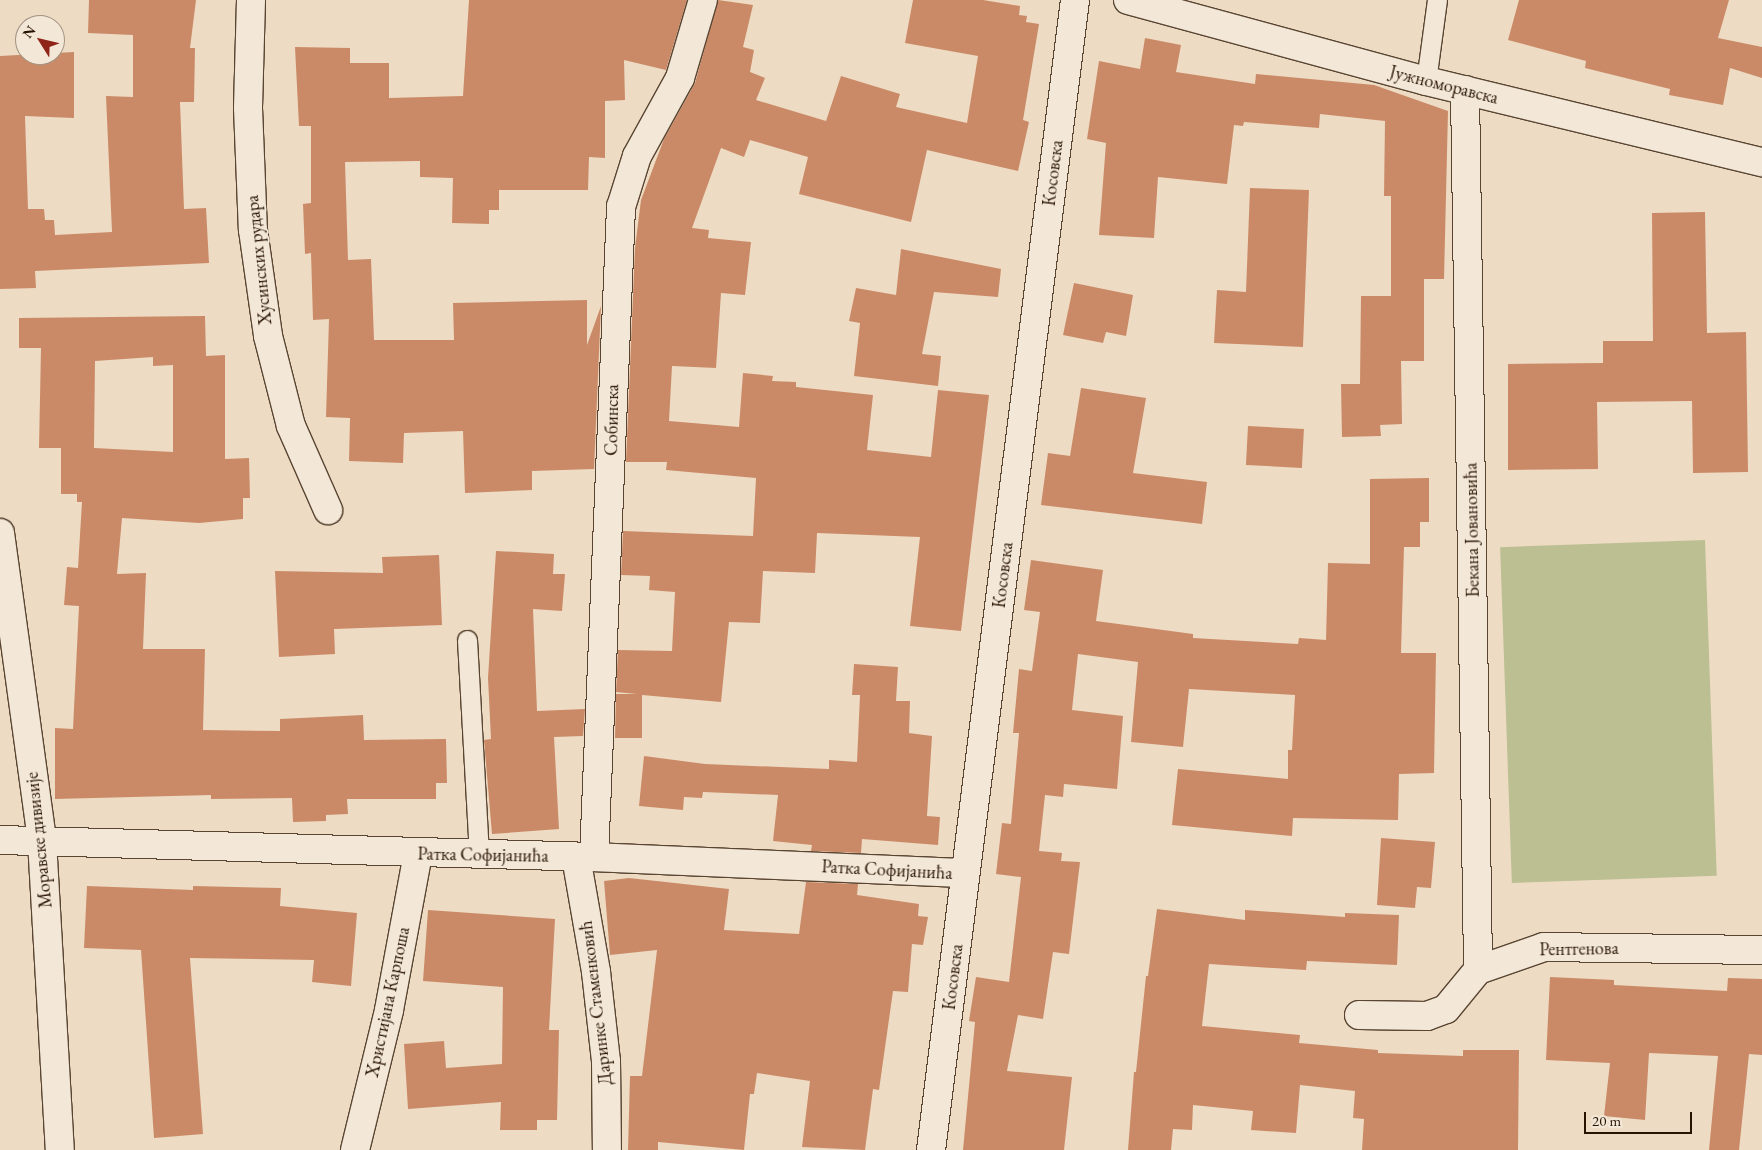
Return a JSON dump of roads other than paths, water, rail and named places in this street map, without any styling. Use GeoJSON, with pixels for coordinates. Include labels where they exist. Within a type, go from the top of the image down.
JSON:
{"type":"FeatureCollection","features":[{"type":"Feature","properties":{"kind":"street","name":"Хусинских рудара"},"geometry":{"type":"LineString","coordinates":[[251,0],[248,108],[253,230],[268,336],[291,426],[328,510]]}},
{"type":"Feature","properties":{"kind":"street","name":"Собинска"},"geometry":{"type":"LineString","coordinates":[[585,857],[621,207],[636,156],[680,78],[703,0]]}},
{"type":"Feature","properties":{"kind":"street","name":"Косовска"},"geometry":{"type":"LineString","coordinates":[[931,1150],[1075,0]]}},
{"type":"Feature","properties":{"kind":"street","name":"Јужноморавска"},"geometry":{"type":"LineString","coordinates":[[1128,0],[1426,81],[1762,162]]}},
{"type":"Feature","properties":{"kind":"street","name":"Бекана Јовановића"},"geometry":{"type":"LineString","coordinates":[[1465,90],[1478,970]]}},
{"type":"Feature","properties":{"kind":"street","name":"Моравске дивизије"},"geometry":{"type":"LineString","coordinates":[[0,533],[42,842],[60,1150]]}},
{"type":"Feature","properties":{"kind":"street","name":"Ратка Софијанића"},"geometry":{"type":"LineString","coordinates":[[0,840],[480,856],[585,857],[965,873]]}},
{"type":"Feature","properties":{"kind":"street","name":"Христијана Карпоша"},"geometry":{"type":"LineString","coordinates":[[355,1150],[389,1010],[418,854]]}},
{"type":"Feature","properties":{"kind":"street","name":"Даринке Стаменковић"},"geometry":{"type":"LineString","coordinates":[[585,857],[606,1061],[607,1150]]}},
{"type":"Feature","properties":{"kind":"street","name":"Рентгенова"},"geometry":{"type":"LineString","coordinates":[[1478,970],[1544,947],[1762,950]]}},
{"type":"Feature","properties":{"kind":"street"},"geometry":{"type":"LineString","coordinates":[[1359,1015],[1426,1016],[1446,1009],[1478,970]]}},
{"type":"Feature","properties":{"kind":"lane"},"geometry":{"type":"LineString","coordinates":[[1426,81],[1437,0]]}},
{"type":"Feature","properties":{"kind":"lane"},"geometry":{"type":"LineString","coordinates":[[467,640],[480,856]]}}]}
